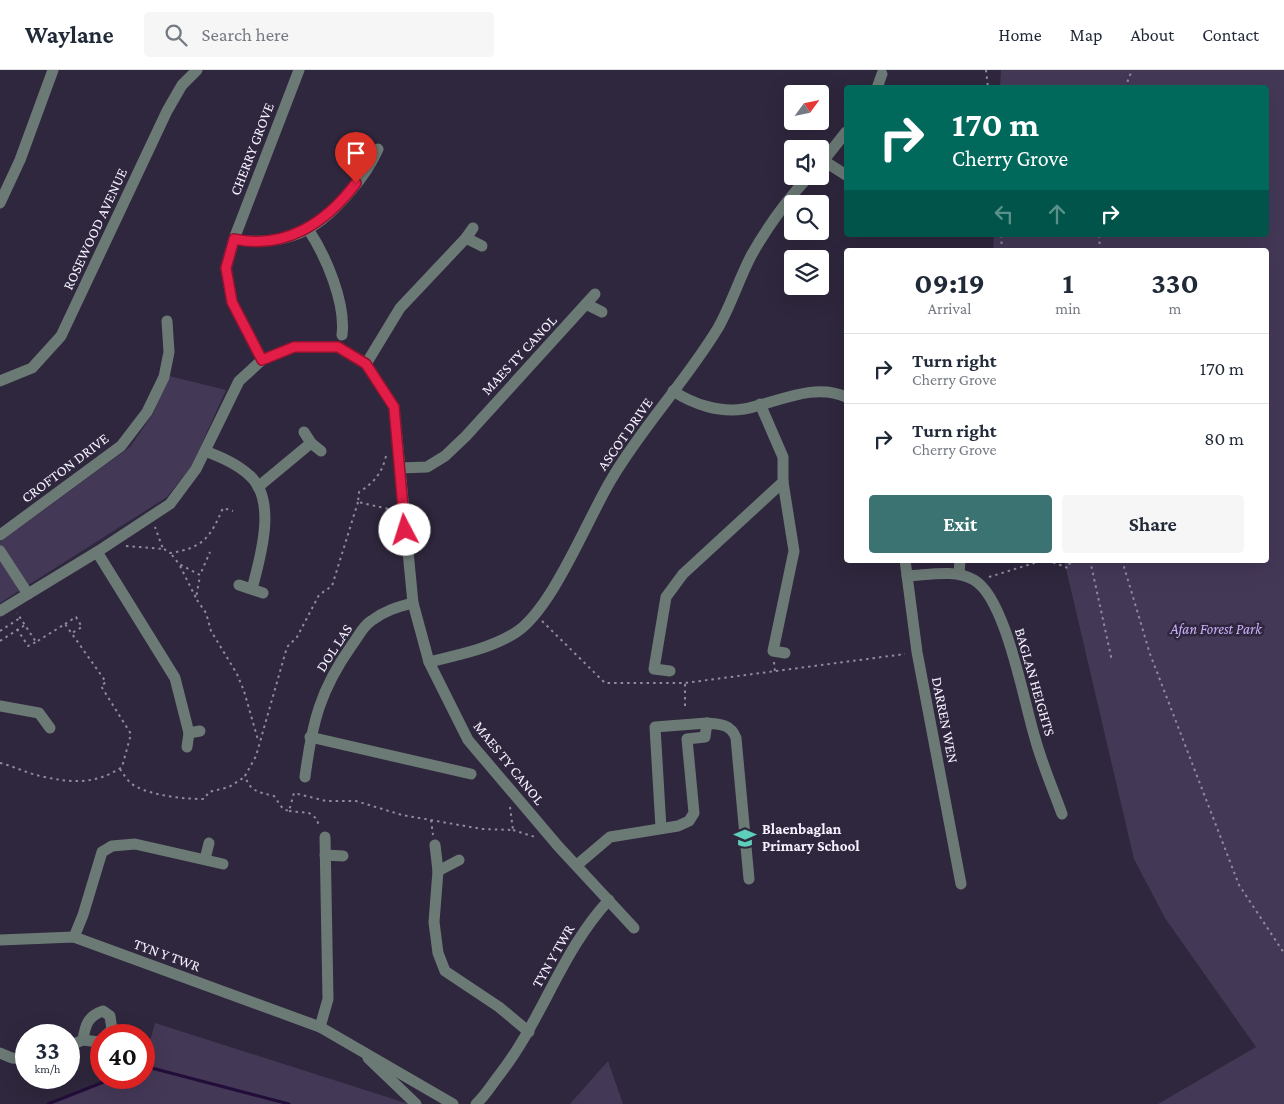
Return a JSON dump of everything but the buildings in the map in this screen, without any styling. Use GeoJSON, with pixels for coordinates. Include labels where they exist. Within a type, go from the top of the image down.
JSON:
{"type":"FeatureCollection","features":[{"type":"Feature","properties":{"kind":"street"},"geometry":{"type":"LineString","coordinates":[[0,203],[20,160],[54,70]]}},
{"type":"Feature","properties":{"kind":"street","name":"ROSEWOOD AVENUE"},"geometry":{"type":"LineString","coordinates":[[0,381],[32,368],[61,336],[167,111],[182,85],[197,70]]}},
{"type":"Feature","properties":{"kind":"street","name":"CHERRY GROVE"},"geometry":{"type":"LineString","coordinates":[[262,360],[232,302],[226,268],[234,239],[299,70]]}},
{"type":"Feature","properties":{"kind":"street"},"geometry":{"type":"LineString","coordinates":[[880,85],[882,74]]}},
{"type":"Feature","properties":{"kind":"street"},"geometry":{"type":"LineString","coordinates":[[829,154],[844,135]]}},
{"type":"Feature","properties":{"kind":"street"},"geometry":{"type":"LineString","coordinates":[[234,239],[250,243],[275,240],[308,229],[348,194],[379,163],[378,149]]}},
{"type":"Feature","properties":{"kind":"street"},"geometry":{"type":"LineString","coordinates":[[829,166],[844,173]]}},
{"type":"Feature","properties":{"kind":"street","name":"ASCOT DRIVE"},"geometry":{"type":"LineString","coordinates":[[429,662],[482,648],[516,633],[535,614],[556,585],[585,526],[612,478],[717,328],[757,247],[789,197],[800,185]]}},
{"type":"Feature","properties":{"kind":"street"},"geometry":{"type":"LineString","coordinates":[[366,364],[400,308],[466,238],[473,228]]}},
{"type":"Feature","properties":{"kind":"street"},"geometry":{"type":"LineString","coordinates":[[308,229],[320,248],[341,306],[339,330]]}},
{"type":"Feature","properties":{"kind":"street"},"geometry":{"type":"LineString","coordinates":[[466,238],[482,246]]}},
{"type":"Feature","properties":{"kind":"street","name":"MAES TY CANOL"},"geometry":{"type":"LineString","coordinates":[[400,468],[427,467],[445,456],[466,436],[595,294]]}},
{"type":"Feature","properties":{"kind":"street"},"geometry":{"type":"LineString","coordinates":[[586,304],[602,312]]}},
{"type":"Feature","properties":{"kind":"street","name":"CROFTON DRIVE"},"geometry":{"type":"LineString","coordinates":[[0,534],[121,446],[147,412],[164,376],[169,352],[164,336],[167,321]]}},
{"type":"Feature","properties":{"kind":"street","name":"MAES TY CANOL"},"geometry":{"type":"LineString","coordinates":[[0,611],[97,552],[170,504],[196,469],[239,381],[262,360],[294,347],[338,347],[366,364],[394,407],[413,603],[429,662],[468,740],[508,788],[634,928]]}},
{"type":"Feature","properties":{"kind":"street"},"geometry":{"type":"LineString","coordinates":[[673,391],[690,402],[713,407],[742,409],[815,391],[844,397]]}},
{"type":"Feature","properties":{"kind":"street"},"geometry":{"type":"LineString","coordinates":[[760,404],[782,457],[783,482],[794,552],[773,651],[785,653]]}},
{"type":"Feature","properties":{"kind":"street"},"geometry":{"type":"LineString","coordinates":[[304,432],[311,443],[321,451]]}},
{"type":"Feature","properties":{"kind":"street"},"geometry":{"type":"LineString","coordinates":[[258,487],[311,443]]}},
{"type":"Feature","properties":{"kind":"street"},"geometry":{"type":"LineString","coordinates":[[205,451],[228,461],[250,476],[258,487],[266,514],[263,546],[252,589]]}},
{"type":"Feature","properties":{"kind":"street"},"geometry":{"type":"LineString","coordinates":[[670,671],[654,669],[666,596],[683,574],[783,482]]}},
{"type":"Feature","properties":{"kind":"street"},"geometry":{"type":"LineString","coordinates":[[0,551],[28,594]]}},
{"type":"Feature","properties":{"kind":"street"},"geometry":{"type":"LineString","coordinates":[[97,552],[143,622],[175,678],[195,732],[187,747]]}},
{"type":"Feature","properties":{"kind":"street","name":"DARREN WEN"},"geometry":{"type":"LineString","coordinates":[[905,563],[917,652],[961,884]]}},
{"type":"Feature","properties":{"kind":"street"},"geometry":{"type":"LineString","coordinates":[[959,574],[960,563]]}},
{"type":"Feature","properties":{"kind":"street"},"geometry":{"type":"LineString","coordinates":[[907,576],[959,574],[976,581]]}},
{"type":"Feature","properties":{"kind":"street","name":"BAGLAN HEIGHTS"},"geometry":{"type":"LineString","coordinates":[[976,581],[1003,622],[1035,740],[1062,814]]}},
{"type":"Feature","properties":{"kind":"street"},"geometry":{"type":"LineString","coordinates":[[239,585],[264,593]]}},
{"type":"Feature","properties":{"kind":"street","name":"DOL LAS"},"geometry":{"type":"LineString","coordinates":[[305,777],[310,737],[321,697],[336,669],[368,622],[388,610],[413,603]]}},
{"type":"Feature","properties":{"kind":"street"},"geometry":{"type":"LineString","coordinates":[[0,706],[39,714],[50,728]]}},
{"type":"Feature","properties":{"kind":"street"},"geometry":{"type":"LineString","coordinates":[[661,828],[655,727],[707,724],[728,726],[736,738],[749,880]]}},
{"type":"Feature","properties":{"kind":"street"},"geometry":{"type":"LineString","coordinates":[[577,865],[610,837],[685,823],[692,818],[694,813],[687,739],[705,737],[707,724]]}},
{"type":"Feature","properties":{"kind":"street"},"geometry":{"type":"LineString","coordinates":[[310,737],[471,774]]}},
{"type":"Feature","properties":{"kind":"street"},"geometry":{"type":"LineString","coordinates":[[320,1027],[328,999],[326,836]]}},
{"type":"Feature","properties":{"kind":"street"},"geometry":{"type":"LineString","coordinates":[[205,859],[209,843]]}},
{"type":"Feature","properties":{"kind":"street"},"geometry":{"type":"LineString","coordinates":[[74,937],[83,915],[102,852],[112,846],[135,844],[223,864]]}},
{"type":"Feature","properties":{"kind":"street"},"geometry":{"type":"LineString","coordinates":[[435,845],[438,871],[434,922],[438,954],[445,971],[500,1007],[529,1032]]}},
{"type":"Feature","properties":{"kind":"street"},"geometry":{"type":"LineString","coordinates":[[326,855],[343,856]]}},
{"type":"Feature","properties":{"kind":"street"},"geometry":{"type":"LineString","coordinates":[[438,871],[459,860]]}},
{"type":"Feature","properties":{"kind":"street","name":"TYN Y TWR"},"geometry":{"type":"LineString","coordinates":[[476,1104],[529,1032],[570,955],[596,914],[609,900]]}},
{"type":"Feature","properties":{"kind":"street","name":"TYN Y TWR"},"geometry":{"type":"LineString","coordinates":[[0,940],[74,937],[320,1027],[356,1046],[453,1104]]}},
{"type":"Feature","properties":{"kind":"street"},"geometry":{"type":"LineString","coordinates":[[83,1040],[85,1025],[92,1014],[103,1011],[110,1016],[111,1024]]}},
{"type":"Feature","properties":{"kind":"street"},"geometry":{"type":"LineString","coordinates":[[80,1041],[90,1041]]}},
{"type":"Feature","properties":{"kind":"street"},"geometry":{"type":"LineString","coordinates":[[356,1046],[416,1104]]}},
{"type":"Feature","properties":{"kind":"street"},"geometry":{"type":"LineString","coordinates":[[0,1053],[15,1058]]}},
{"type":"Feature","properties":{"kind":"path"},"geometry":{"type":"LineString","coordinates":[[986,70],[988,85]]}},
{"type":"Feature","properties":{"kind":"path"},"geometry":{"type":"LineString","coordinates":[[1125,85],[1132,70]]}},
{"type":"Feature","properties":{"kind":"path"},"geometry":{"type":"LineString","coordinates":[[326,836],[320,831],[317,819],[309,814],[289,811],[274,796],[253,791],[248,786],[245,776],[256,756],[287,647],[297,637],[319,595],[332,586],[358,502],[359,492],[370,486],[383,469],[388,452]]}},
{"type":"Feature","properties":{"kind":"path"},"geometry":{"type":"LineString","coordinates":[[358,502],[404,512]]}},
{"type":"Feature","properties":{"kind":"path"},"geometry":{"type":"LineString","coordinates":[[164,550],[170,553],[190,550],[205,541],[223,508],[233,511]]}},
{"type":"Feature","properties":{"kind":"path"},"geometry":{"type":"LineString","coordinates":[[123,546],[163,548],[152,521]]}},
{"type":"Feature","properties":{"kind":"path"},"geometry":{"type":"LineString","coordinates":[[180,566],[196,598],[200,575],[210,552]]}},
{"type":"Feature","properties":{"kind":"path"},"geometry":{"type":"LineString","coordinates":[[172,555],[179,564],[200,575]]}},
{"type":"Feature","properties":{"kind":"path"},"geometry":{"type":"LineString","coordinates":[[976,581],[1036,563]]}},
{"type":"Feature","properties":{"kind":"path"},"geometry":{"type":"LineString","coordinates":[[1054,563],[1068,568],[1069,563]]}},
{"type":"Feature","properties":{"kind":"path"},"geometry":{"type":"LineString","coordinates":[[1091,563],[1112,661]]}},
{"type":"Feature","properties":{"kind":"path"},"geometry":{"type":"LineString","coordinates":[[1123,563],[1150,654],[1239,885],[1284,953]]}},
{"type":"Feature","properties":{"kind":"path"},"geometry":{"type":"LineString","coordinates":[[197,600],[206,613],[211,631],[237,674],[258,740]]}},
{"type":"Feature","properties":{"kind":"path"},"geometry":{"type":"LineString","coordinates":[[15,611],[36,642]]}},
{"type":"Feature","properties":{"kind":"path"},"geometry":{"type":"LineString","coordinates":[[535,614],[605,683],[685,683],[917,652]]}},
{"type":"Feature","properties":{"kind":"path"},"geometry":{"type":"LineString","coordinates":[[17,629],[28,646],[76,617],[82,627],[72,633]]}},
{"type":"Feature","properties":{"kind":"path"},"geometry":{"type":"LineString","coordinates":[[0,631],[20,618]]}},
{"type":"Feature","properties":{"kind":"path"},"geometry":{"type":"LineString","coordinates":[[0,763],[40,776],[83,782],[106,777],[120,768],[130,734],[101,686],[106,682],[65,624]]}},
{"type":"Feature","properties":{"kind":"path"},"geometry":{"type":"LineString","coordinates":[[0,641],[25,625]]}},
{"type":"Feature","properties":{"kind":"path"},"geometry":{"type":"LineString","coordinates":[[685,683],[685,706]]}},
{"type":"Feature","properties":{"kind":"path"},"geometry":{"type":"LineString","coordinates":[[120,768],[128,780],[136,787],[183,799],[204,799],[209,792],[229,787],[243,778]]}},
{"type":"Feature","properties":{"kind":"path"},"geometry":{"type":"LineString","coordinates":[[289,811],[294,793],[326,800],[356,801],[402,815],[482,829],[513,830],[508,788]]}},
{"type":"Feature","properties":{"kind":"path"},"geometry":{"type":"LineString","coordinates":[[431,820],[435,845]]}},
{"type":"Feature","properties":{"kind":"green space","name":"Afan Forest Park"},"geometry":{"type":"Polygon","coordinates":[[[1001,70],[1284,70],[1284,1104],[1158,1104],[1256,1047],[1165,918],[1134,859],[1065,563],[1269,563],[1269,248],[993,248],[994,237],[1269,237],[1269,85],[1000,85],[1001,70]]]}},
{"type":"Feature","properties":{"kind":"green space"},"geometry":{"type":"Polygon","coordinates":[[[169,376],[226,390],[192,465],[167,497],[0,603],[0,542],[130,447],[153,414],[169,376]]]}},
{"type":"Feature","properties":{"kind":"green space"},"geometry":{"type":"Polygon","coordinates":[[[155,1024],[409,1104],[48,1104],[90,1087],[90,1089],[155,1089],[155,1024]]]}},
{"type":"Feature","properties":{"kind":"green space"},"geometry":{"type":"Polygon","coordinates":[[[608,1061],[623,1104],[570,1104],[608,1061]]]}},
{"type":"Feature","properties":{"kind":"waterway"},"geometry":{"type":"LineString","coordinates":[[155,1069],[289,1104]]}},
{"type":"Feature","properties":{"kind":"waterway"},"geometry":{"type":"LineString","coordinates":[[48,1104],[90,1087]]}},
{"type":"Feature","properties":{"kind":"place","name":"Blaenbaglan Primary School"},"geometry":{"type":"Point","coordinates":[745,838]}},
{"type":"Feature","properties":{"kind":"route"},"geometry":{"type":"LineString","coordinates":[[356,183],[348,194],[308,229],[275,240],[250,243],[234,239],[226,268],[232,302],[262,360],[294,347],[338,347],[366,364],[394,407],[405,530]]}}]}
